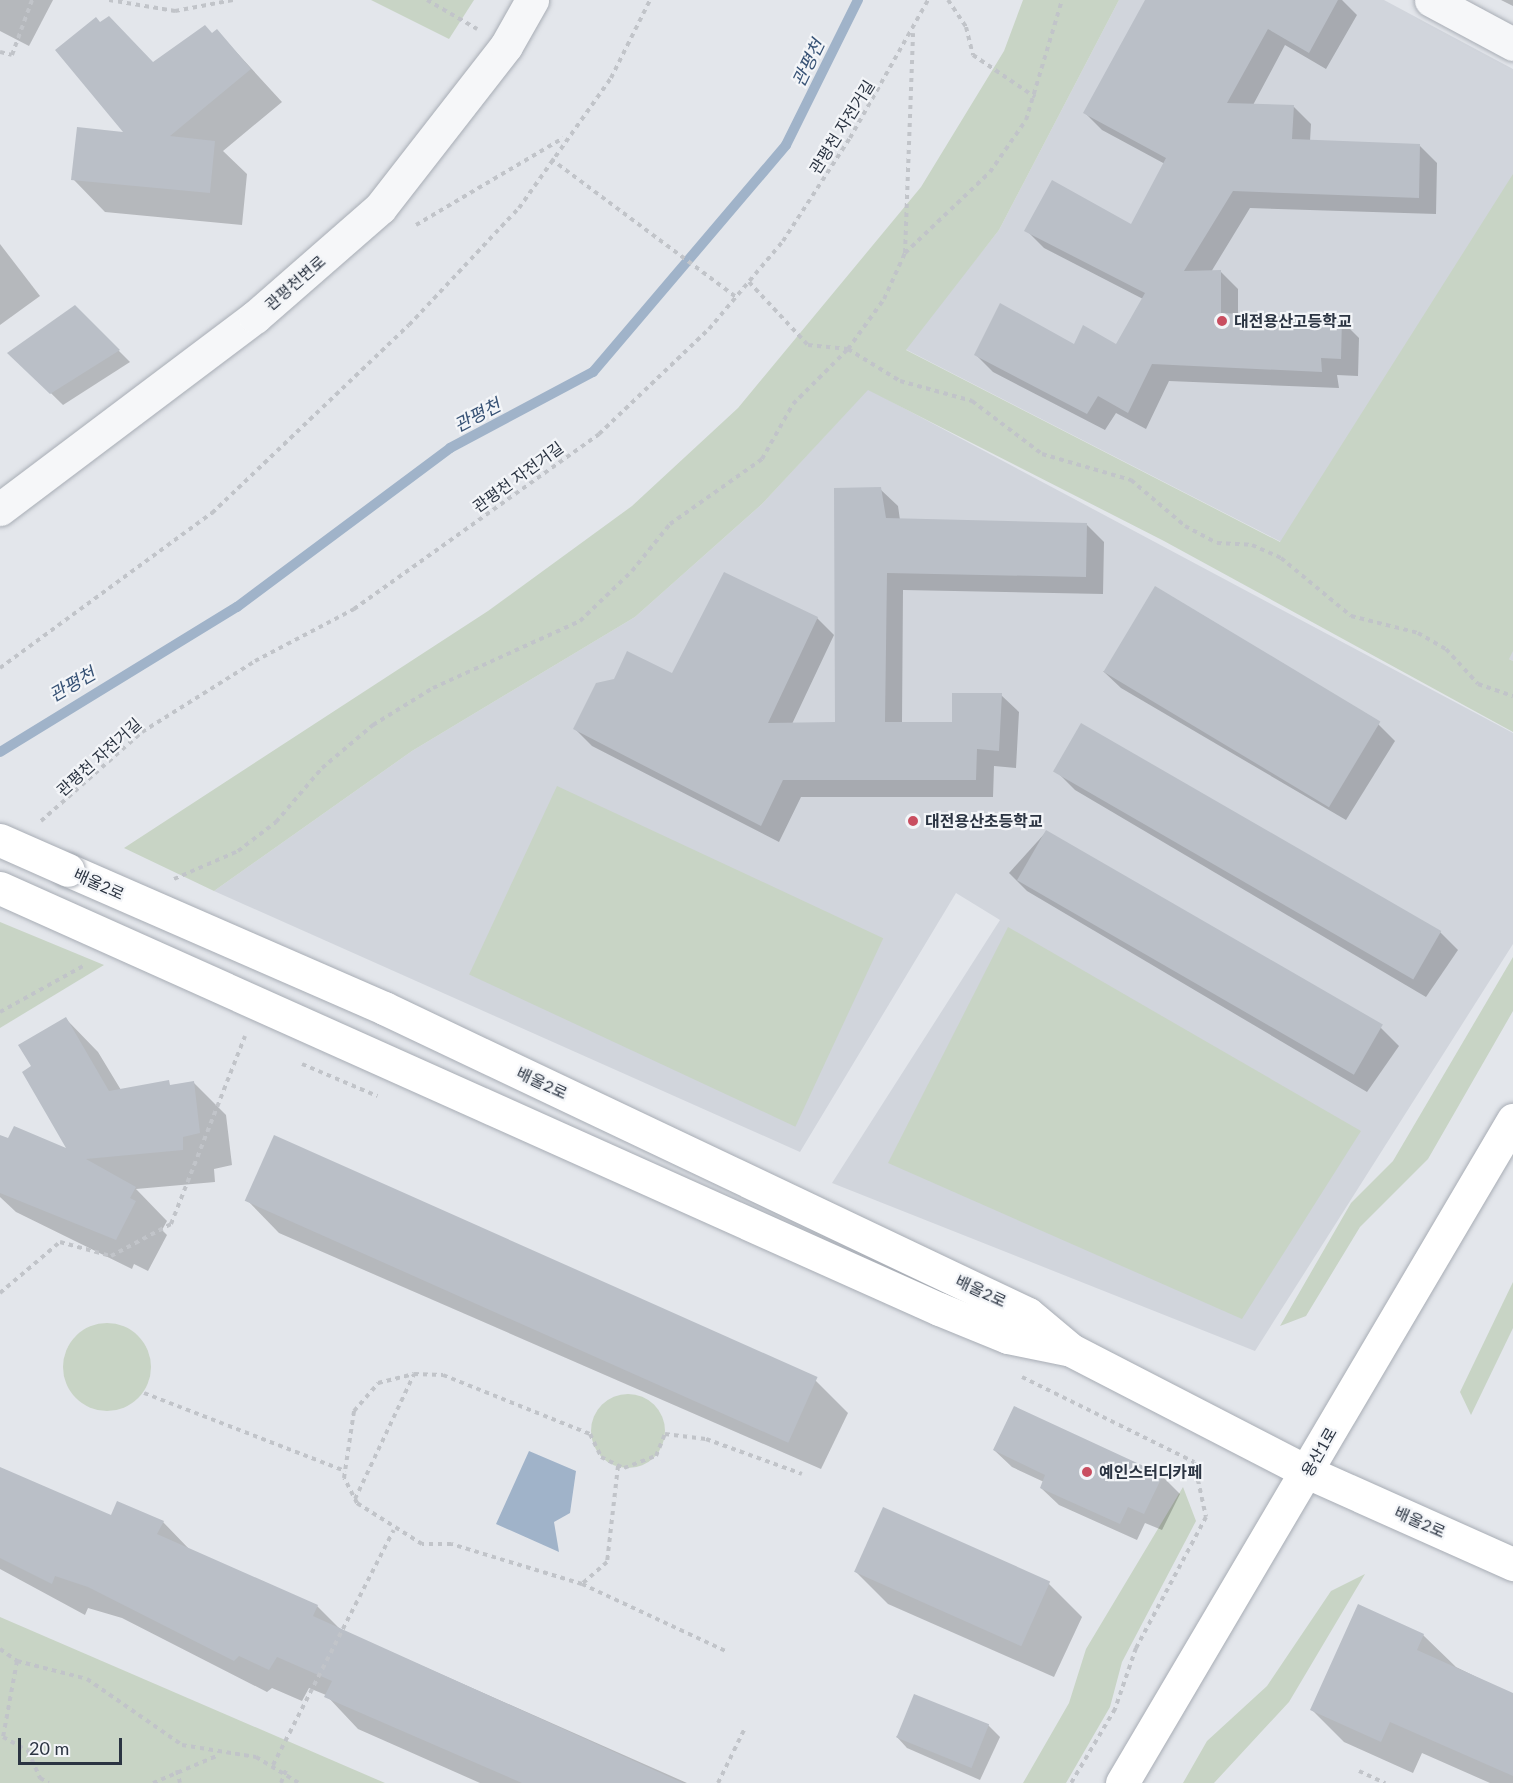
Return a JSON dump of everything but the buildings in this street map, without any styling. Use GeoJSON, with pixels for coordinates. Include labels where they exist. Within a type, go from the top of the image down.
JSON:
{"type":"FeatureCollection","features":[{"type":"Feature","properties":{"kind":"main road","name":"배울2로"},"geometry":{"type":"LineString","coordinates":[[0,840],[384,1008],[1028,1314],[1071,1350],[1307,1472],[1513,1564]]}},
{"type":"Feature","properties":{"kind":"main road","name":"배울2로"},"geometry":{"type":"LineString","coordinates":[[13,894],[939,1309],[1008,1337],[1071,1350]]}},
{"type":"Feature","properties":{"kind":"main road","name":"용산1로"},"geometry":{"type":"LineString","coordinates":[[1122,1783],[1513,1120]]}},
{"type":"Feature","properties":{"kind":"street","name":"관평천변로"},"geometry":{"type":"LineString","coordinates":[[0,510],[255,317],[380,208],[506,46],[532,0]]}},
{"type":"Feature","properties":{"kind":"street"},"geometry":{"type":"LineString","coordinates":[[1431,0],[1513,44]]}},
{"type":"Feature","properties":{"kind":"path"},"geometry":{"type":"LineString","coordinates":[[0,52],[12,55],[32,0]]}},
{"type":"Feature","properties":{"kind":"path"},"geometry":{"type":"LineString","coordinates":[[109,0],[175,12],[233,0]]}},
{"type":"Feature","properties":{"kind":"path"},"geometry":{"type":"LineString","coordinates":[[427,0],[506,46]]}},
{"type":"Feature","properties":{"kind":"path"},"geometry":{"type":"LineString","coordinates":[[0,668],[212,513],[409,325],[519,208],[566,136],[611,78],[650,0]]}},
{"type":"Feature","properties":{"kind":"path","name":"관평천 자전거길"},"geometry":{"type":"LineString","coordinates":[[38,823],[142,732],[255,661],[354,609],[599,434],[736,297],[783,241],[913,33],[928,0]]}},
{"type":"Feature","properties":{"kind":"path"},"geometry":{"type":"LineString","coordinates":[[948,0],[966,27],[973,56],[1035,97]]}},
{"type":"Feature","properties":{"kind":"path"},"geometry":{"type":"LineString","coordinates":[[170,881],[238,851],[276,822],[322,768],[383,719],[433,688],[580,621],[632,572],[670,524],[762,459],[793,404],[848,349],[884,299],[905,253],[990,172],[1026,120],[1035,97],[1062,0]]}},
{"type":"Feature","properties":{"kind":"path"},"geometry":{"type":"LineString","coordinates":[[905,253],[913,33]]}},
{"type":"Feature","properties":{"kind":"path"},"geometry":{"type":"LineString","coordinates":[[416,225],[566,136]]}},
{"type":"Feature","properties":{"kind":"path"},"geometry":{"type":"LineString","coordinates":[[551,159],[672,252],[736,297]]}},
{"type":"Feature","properties":{"kind":"path"},"geometry":{"type":"LineString","coordinates":[[749,282],[808,345],[848,349],[900,381],[972,401],[1042,454],[1131,480],[1185,526],[1217,543],[1252,545],[1281,558],[1351,616],[1419,633],[1446,649],[1478,684],[1513,696]]}},
{"type":"Feature","properties":{"kind":"path"},"geometry":{"type":"LineString","coordinates":[[0,1012],[83,964],[94,969]]}},
{"type":"Feature","properties":{"kind":"path"},"geometry":{"type":"LineString","coordinates":[[234,1031],[254,1041]]}},
{"type":"Feature","properties":{"kind":"path"},"geometry":{"type":"LineString","coordinates":[[0,1293],[60,1242],[111,1257],[171,1224],[245,1036]]}},
{"type":"Feature","properties":{"kind":"path"},"geometry":{"type":"LineString","coordinates":[[292,1059],[368,1095],[387,1096]]}},
{"type":"Feature","properties":{"kind":"path"},"geometry":{"type":"LineString","coordinates":[[1014,1373],[1194,1462],[1206,1517],[1136,1647],[1115,1709],[1071,1783]]}},
{"type":"Feature","properties":{"kind":"path"},"geometry":{"type":"LineString","coordinates":[[355,1498],[414,1374]]}},
{"type":"Feature","properties":{"kind":"path"},"geometry":{"type":"LineString","coordinates":[[726,1651],[582,1584],[452,1544],[422,1544],[394,1530],[355,1498],[345,1471],[354,1411],[378,1383],[414,1374],[443,1375],[590,1434],[601,1457],[618,1466],[647,1463],[665,1434],[706,1439],[802,1474]]}},
{"type":"Feature","properties":{"kind":"path"},"geometry":{"type":"LineString","coordinates":[[144,1393],[345,1471]]}},
{"type":"Feature","properties":{"kind":"path"},"geometry":{"type":"LineString","coordinates":[[582,1584],[607,1562],[618,1466]]}},
{"type":"Feature","properties":{"kind":"path"},"geometry":{"type":"LineString","coordinates":[[273,1765],[394,1530]]}},
{"type":"Feature","properties":{"kind":"path"},"geometry":{"type":"LineString","coordinates":[[0,1649],[17,1661],[87,1680],[120,1698],[182,1745],[220,1755],[256,1757],[286,1770],[299,1783]]}},
{"type":"Feature","properties":{"kind":"path"},"geometry":{"type":"LineString","coordinates":[[17,1661],[3,1737],[28,1751],[39,1778],[49,1783]]}},
{"type":"Feature","properties":{"kind":"path"},"geometry":{"type":"LineString","coordinates":[[718,1783],[744,1730]]}},
{"type":"Feature","properties":{"kind":"path"},"geometry":{"type":"LineString","coordinates":[[153,1783],[177,1770],[220,1755]]}},
{"type":"Feature","properties":{"kind":"path"},"geometry":{"type":"LineString","coordinates":[[177,1770],[180,1783]]}},
{"type":"Feature","properties":{"kind":"path"},"geometry":{"type":"LineString","coordinates":[[281,1783],[286,1770]]}},
{"type":"Feature","properties":{"kind":"path"},"geometry":{"type":"LineString","coordinates":[[1359,1771],[1385,1783]]}},
{"type":"Feature","properties":{"kind":"shaded area","name":"대전용산고등학교"},"geometry":{"type":"Polygon","coordinates":[[[1119,0],[1384,0],[1513,69],[1513,661],[905,349],[999,230],[1119,0]]]}},
{"type":"Feature","properties":{"kind":"shaded area","name":"대전용산초등학교"},"geometry":{"type":"Polygon","coordinates":[[[868,389],[1513,733],[1513,944],[1255,1351],[832,1183],[1000,920],[956,893],[800,1152],[214,891],[412,751],[635,617],[762,504],[868,389]]]}},
{"type":"Feature","properties":{"kind":"green space"},"geometry":{"type":"Polygon","coordinates":[[[371,0],[474,0],[449,39],[371,0]]]}},
{"type":"Feature","properties":{"kind":"green space"},"geometry":{"type":"Polygon","coordinates":[[[1023,0],[1119,0],[999,230],[906,350],[1280,542],[1513,174],[1513,651],[1509,659],[1513,661],[1513,732],[1164,541],[868,390],[762,504],[635,617],[412,751],[214,891],[124,848],[488,611],[632,506],[738,408],[921,187],[1004,51],[1023,0]]]}},
{"type":"Feature","properties":{"kind":"green space"},"geometry":{"type":"Polygon","coordinates":[[[557,786],[883,938],[795,1127],[469,975],[557,786]]]}},
{"type":"Feature","properties":{"kind":"green space"},"geometry":{"type":"Polygon","coordinates":[[[0,922],[104,965],[0,1028],[0,922]]]}},
{"type":"Feature","properties":{"kind":"green space"},"geometry":{"type":"Polygon","coordinates":[[[1008,927],[1361,1131],[1242,1319],[888,1163],[1008,927]]]}},
{"type":"Feature","properties":{"kind":"green space"},"geometry":{"type":"Polygon","coordinates":[[[1513,957],[1513,1011],[1428,1159],[1360,1227],[1306,1316],[1280,1326],[1351,1203],[1393,1161],[1513,957]]]}},
{"type":"Feature","properties":{"kind":"green space"},"geometry":{"type":"Polygon","coordinates":[[[1513,1282],[1513,1328],[1471,1415],[1460,1392],[1513,1282]]]}},
{"type":"Feature","properties":{"kind":"green space"},"geometry":{"type":"Polygon","coordinates":[[[98,1323],[116,1323],[132,1330],[144,1342],[151,1358],[151,1376],[144,1392],[132,1404],[116,1411],[98,1411],[82,1404],[70,1392],[63,1376],[63,1358],[70,1342],[82,1330],[98,1323]]]}},
{"type":"Feature","properties":{"kind":"green space"},"geometry":{"type":"Polygon","coordinates":[[[628,1394],[642,1397],[654,1405],[662,1417],[665,1431],[662,1445],[654,1457],[642,1465],[628,1468],[614,1465],[602,1457],[594,1445],[591,1431],[594,1417],[602,1405],[614,1397],[628,1394]]]}},
{"type":"Feature","properties":{"kind":"green space"},"geometry":{"type":"Polygon","coordinates":[[[1183,1487],[1196,1521],[1122,1662],[1110,1707],[1066,1783],[1023,1783],[1069,1703],[1086,1649],[1183,1487]]]}},
{"type":"Feature","properties":{"kind":"green space"},"geometry":{"type":"Polygon","coordinates":[[[1365,1574],[1289,1702],[1214,1783],[1183,1783],[1207,1741],[1267,1686],[1331,1591],[1365,1574]]]}},
{"type":"Feature","properties":{"kind":"green space"},"geometry":{"type":"Polygon","coordinates":[[[0,1617],[385,1783],[0,1783],[0,1617]]]}},
{"type":"Feature","properties":{"kind":"water"},"geometry":{"type":"Polygon","coordinates":[[[529,1451],[576,1471],[570,1513],[554,1522],[559,1552],[496,1524],[529,1451]]]}},
{"type":"Feature","properties":{"kind":"waterway","name":"관평천"},"geometry":{"type":"LineString","coordinates":[[0,752],[237,607],[450,448],[593,372],[786,145],[858,0]]}},
{"type":"Feature","properties":{"kind":"place","name":"대전용산고등학교"},"geometry":{"type":"Point","coordinates":[1222,321]}},
{"type":"Feature","properties":{"kind":"place","name":"대전용산초등학교"},"geometry":{"type":"Point","coordinates":[913,821]}},
{"type":"Feature","properties":{"kind":"place","name":"예인스터디카페"},"geometry":{"type":"Point","coordinates":[1087,1472]}}]}
